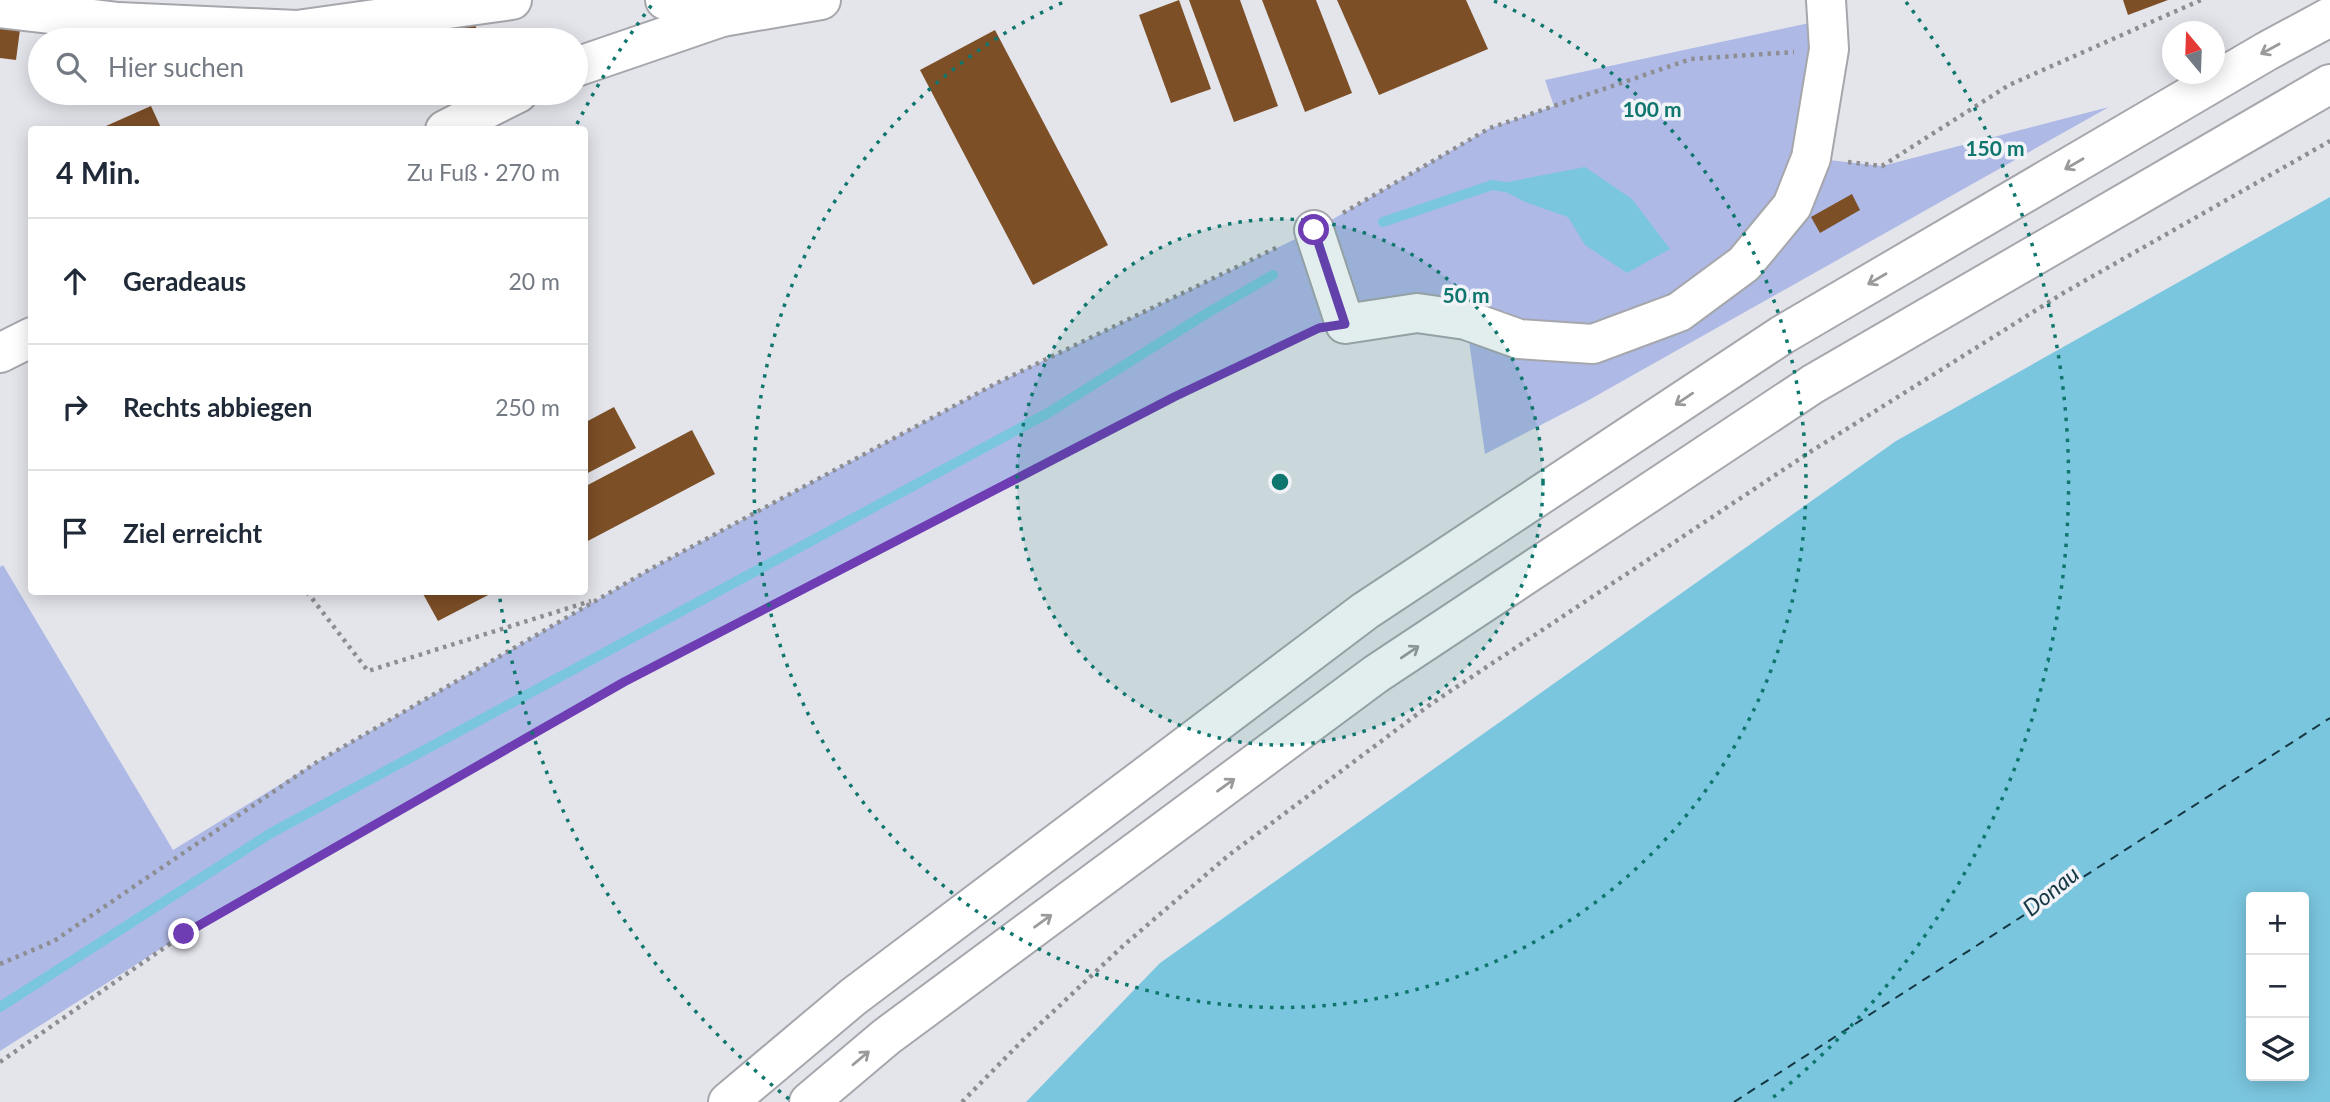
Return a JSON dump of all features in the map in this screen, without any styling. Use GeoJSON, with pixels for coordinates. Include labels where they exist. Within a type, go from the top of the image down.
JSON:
{"type":"FeatureCollection","features":[{"type":"Feature","properties":{"kind":"main road"},"geometry":{"type":"LineString","coordinates":[[311,28],[512,0]]}},
{"type":"Feature","properties":{"kind":"main road"},"geometry":{"type":"LineString","coordinates":[[665,0],[722,17]]}},
{"type":"Feature","properties":{"kind":"main road"},"geometry":{"type":"LineString","coordinates":[[588,63],[722,17],[821,0]]}},
{"type":"Feature","properties":{"kind":"main road"},"geometry":{"type":"LineString","coordinates":[[1314,230],[1345,324],[1417,313],[1466,320],[1519,339],[1592,344],[1679,312],[1744,264],[1792,206],[1811,158],[1829,49],[1826,0]]}},
{"type":"Feature","properties":{"kind":"main road"},"geometry":{"type":"LineString","coordinates":[[0,8],[118,22],[252,28]]}},
{"type":"Feature","properties":{"kind":"main road"},"geometry":{"type":"LineString","coordinates":[[728,1102],[852,998],[1365,611],[1782,335],[2266,51],[2330,17]]}},
{"type":"Feature","properties":{"kind":"main road"},"geometry":{"type":"LineString","coordinates":[[809,1102],[886,1037],[1376,674],[1813,384],[2330,83]]}},
{"type":"Feature","properties":{"kind":"main road"},"geometry":{"type":"LineString","coordinates":[[453,126],[494,105]]}},
{"type":"Feature","properties":{"kind":"main road"},"geometry":{"type":"LineString","coordinates":[[0,353],[28,339]]}},
{"type":"Feature","properties":{"kind":"path"},"geometry":{"type":"LineString","coordinates":[[1811,158],[1882,166],[2009,85],[2201,0]]}},
{"type":"Feature","properties":{"kind":"path"},"geometry":{"type":"LineString","coordinates":[[0,964],[54,941],[317,762],[602,597],[995,384],[1314,230],[1490,128],[1691,59],[1829,49]]}},
{"type":"Feature","properties":{"kind":"path"},"geometry":{"type":"LineString","coordinates":[[961,1102],[1124,945],[1229,855],[1431,704],[1799,459],[2054,299],[2330,141]]}},
{"type":"Feature","properties":{"kind":"path"},"geometry":{"type":"LineString","coordinates":[[0,1062],[184,934],[624,682],[1174,397],[1319,328],[1345,324]]}},
{"type":"Feature","properties":{"kind":"path"},"geometry":{"type":"LineString","coordinates":[[309,595],[368,671],[602,597]]}},
{"type":"Feature","properties":{"kind":"shaded area"},"geometry":{"type":"Polygon","coordinates":[[[1828,19],[1811,158],[1882,166],[2109,107],[1587,401],[1485,454],[1466,320],[1417,313],[1319,328],[1174,397],[624,682],[184,934],[0,1051],[0,567],[3,565],[173,850],[317,762],[654,567],[995,384],[1314,230],[1490,128],[1554,106],[1545,80],[1828,19]]]}},
{"type":"Feature","properties":{"kind":"water"},"geometry":{"type":"Polygon","coordinates":[[[1585,167],[1632,199],[1670,249],[1627,273],[1585,245],[1568,217],[1525,202],[1492,185],[1585,167]]]}},
{"type":"Feature","properties":{"kind":"water","name":"Donau"},"geometry":{"type":"Polygon","coordinates":[[[2330,197],[2330,1102],[1026,1102],[1160,963],[1896,441],[2330,197]]]}},
{"type":"Feature","properties":{"kind":"building"},"geometry":{"type":"Polygon","coordinates":[[[1179,0],[1211,89],[1171,103],[1139,15],[1179,0]]]}},
{"type":"Feature","properties":{"kind":"building"},"geometry":{"type":"Polygon","coordinates":[[[1189,0],[1240,0],[1278,106],[1234,122],[1189,0]]]}},
{"type":"Feature","properties":{"kind":"building"},"geometry":{"type":"Polygon","coordinates":[[[1262,0],[1316,0],[1352,93],[1305,112],[1262,0]]]}},
{"type":"Feature","properties":{"kind":"building"},"geometry":{"type":"Polygon","coordinates":[[[1337,0],[1466,0],[1488,49],[1379,95],[1337,0]]]}},
{"type":"Feature","properties":{"kind":"building"},"geometry":{"type":"Polygon","coordinates":[[[2123,0],[2168,0],[2128,15],[2123,0]]]}},
{"type":"Feature","properties":{"kind":"building"},"geometry":{"type":"Polygon","coordinates":[[[0,19],[21,22],[16,60],[0,58],[0,19]]]}},
{"type":"Feature","properties":{"kind":"building"},"geometry":{"type":"Polygon","coordinates":[[[474,22],[476,28],[460,28],[474,22]]]}},
{"type":"Feature","properties":{"kind":"building"},"geometry":{"type":"Polygon","coordinates":[[[995,30],[1108,245],[1033,285],[920,70],[995,30]]]}},
{"type":"Feature","properties":{"kind":"building"},"geometry":{"type":"Polygon","coordinates":[[[151,106],[160,126],[106,126],[151,106]]]}},
{"type":"Feature","properties":{"kind":"building"},"geometry":{"type":"Polygon","coordinates":[[[1852,194],[1860,210],[1820,233],[1811,217],[1852,194]]]}},
{"type":"Feature","properties":{"kind":"building"},"geometry":{"type":"Polygon","coordinates":[[[614,407],[636,448],[588,473],[588,421],[614,407]]]}},
{"type":"Feature","properties":{"kind":"building"},"geometry":{"type":"Polygon","coordinates":[[[692,430],[715,474],[588,541],[588,485],[692,430]]]}},
{"type":"Feature","properties":{"kind":"building"},"geometry":{"type":"Polygon","coordinates":[[[424,595],[488,595],[438,621],[424,595]]]}},
{"type":"Feature","properties":{"kind":"waterway"},"geometry":{"type":"LineString","coordinates":[[1383,222],[1492,185],[1505,187]]}},
{"type":"Feature","properties":{"kind":"waterway"},"geometry":{"type":"LineString","coordinates":[[0,1007],[271,833],[1048,413],[1273,275]]}},
{"type":"Feature","properties":{"kind":"ferry route"},"geometry":{"type":"LineString","coordinates":[[1734,1102],[2330,718]]}},
{"type":"Feature","properties":{"kind":"route"},"geometry":{"type":"LineString","coordinates":[[184,934],[624,682],[1174,397],[1319,328],[1345,324],[1314,230]]}}]}
